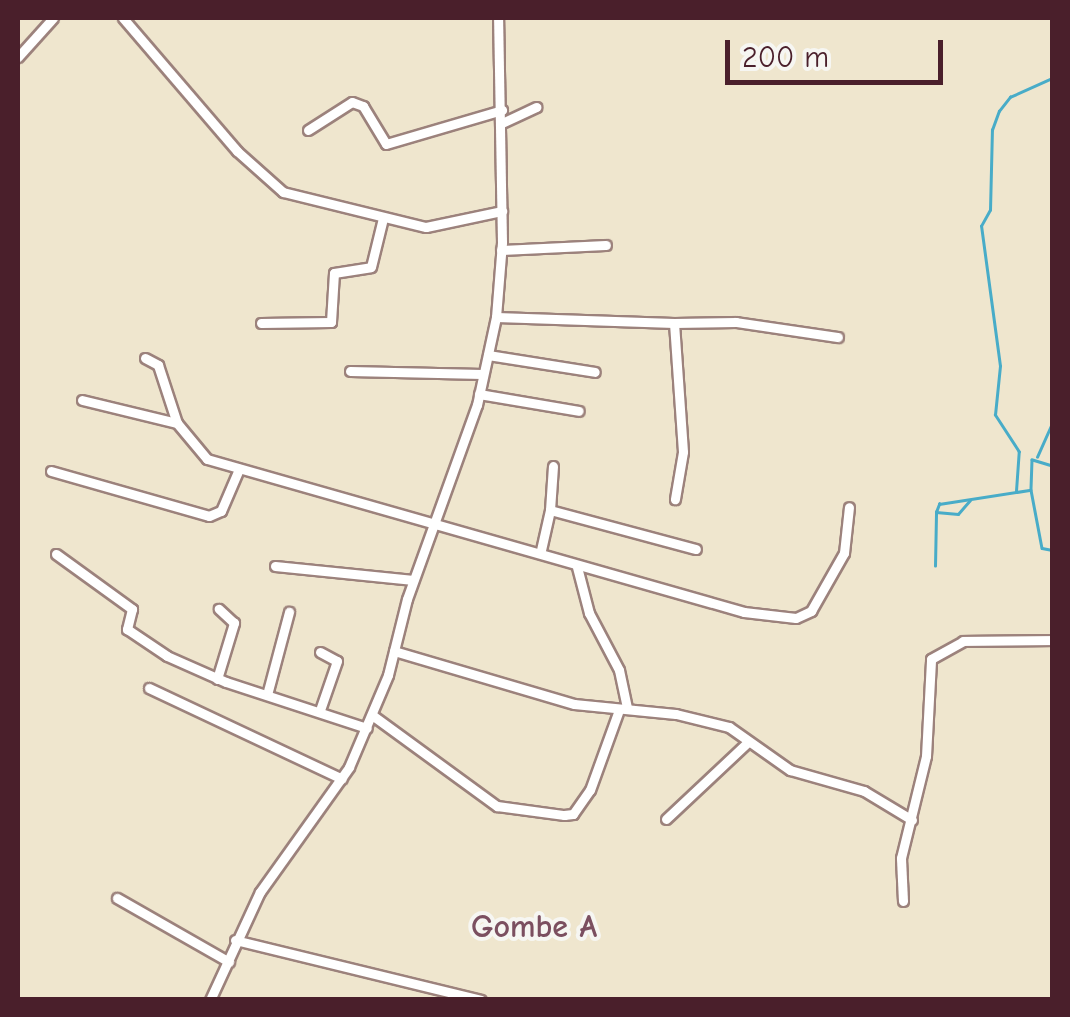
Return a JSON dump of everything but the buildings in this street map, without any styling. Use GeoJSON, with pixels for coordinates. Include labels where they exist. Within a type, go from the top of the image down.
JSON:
{"type":"FeatureCollection","features":[{"type":"Feature","properties":{"kind":"street"},"geometry":{"type":"LineString","coordinates":[[18,57],[53,18]]}},
{"type":"Feature","properties":{"kind":"street"},"geometry":{"type":"LineString","coordinates":[[123,18],[236,151],[282,192],[436,227],[502,211]]}},
{"type":"Feature","properties":{"kind":"street"},"geometry":{"type":"LineString","coordinates":[[210,1000],[265,883],[342,779],[372,715],[478,394],[496,317],[501,250],[498,18]]}},
{"type":"Feature","properties":{"kind":"street"},"geometry":{"type":"LineString","coordinates":[[308,130],[352,102],[362,106],[386,144],[502,110]]}},
{"type":"Feature","properties":{"kind":"street"},"geometry":{"type":"LineString","coordinates":[[502,123],[536,107]]}},
{"type":"Feature","properties":{"kind":"street"},"geometry":{"type":"LineString","coordinates":[[261,323],[332,322],[334,273],[371,268],[383,218]]}},
{"type":"Feature","properties":{"kind":"street"},"geometry":{"type":"LineString","coordinates":[[501,250],[606,245]]}},
{"type":"Feature","properties":{"kind":"street"},"geometry":{"type":"LineString","coordinates":[[496,317],[736,322],[838,337]]}},
{"type":"Feature","properties":{"kind":"street"},"geometry":{"type":"LineString","coordinates":[[674,323],[683,452],[675,499]]}},
{"type":"Feature","properties":{"kind":"street"},"geometry":{"type":"LineString","coordinates":[[488,355],[595,372]]}},
{"type":"Feature","properties":{"kind":"street"},"geometry":{"type":"LineString","coordinates":[[144,358],[158,365],[177,423],[198,453],[239,470],[541,550],[576,567],[744,612],[796,618],[816,605],[844,554],[849,507]]}},
{"type":"Feature","properties":{"kind":"street"},"geometry":{"type":"LineString","coordinates":[[350,371],[482,374]]}},
{"type":"Feature","properties":{"kind":"street"},"geometry":{"type":"LineString","coordinates":[[478,394],[579,411]]}},
{"type":"Feature","properties":{"kind":"street"},"geometry":{"type":"LineString","coordinates":[[82,400],[177,423]]}},
{"type":"Feature","properties":{"kind":"street"},"geometry":{"type":"LineString","coordinates":[[541,550],[550,510],[552,466]]}},
{"type":"Feature","properties":{"kind":"street"},"geometry":{"type":"LineString","coordinates":[[51,471],[209,516],[222,511],[239,470]]}},
{"type":"Feature","properties":{"kind":"street"},"geometry":{"type":"LineString","coordinates":[[550,510],[696,548]]}},
{"type":"Feature","properties":{"kind":"street"},"geometry":{"type":"LineString","coordinates":[[56,554],[132,609],[126,629],[218,679],[268,691],[366,728]]}},
{"type":"Feature","properties":{"kind":"street"},"geometry":{"type":"LineString","coordinates":[[275,566],[414,580]]}},
{"type":"Feature","properties":{"kind":"street"},"geometry":{"type":"LineString","coordinates":[[372,715],[497,806],[573,814],[590,790],[623,708],[619,670],[589,613],[576,567]]}},
{"type":"Feature","properties":{"kind":"street"},"geometry":{"type":"LineString","coordinates":[[218,609],[234,622],[218,679]]}},
{"type":"Feature","properties":{"kind":"street"},"geometry":{"type":"LineString","coordinates":[[268,691],[289,612]]}},
{"type":"Feature","properties":{"kind":"street"},"geometry":{"type":"LineString","coordinates":[[903,901],[901,858],[926,756],[931,658],[963,641],[1052,640]]}},
{"type":"Feature","properties":{"kind":"street"},"geometry":{"type":"LineString","coordinates":[[394,651],[574,704],[623,708],[729,727],[790,770],[864,792],[912,820]]}},
{"type":"Feature","properties":{"kind":"street"},"geometry":{"type":"LineString","coordinates":[[320,652],[336,661],[320,710]]}},
{"type":"Feature","properties":{"kind":"street"},"geometry":{"type":"LineString","coordinates":[[149,688],[342,779]]}},
{"type":"Feature","properties":{"kind":"street"},"geometry":{"type":"LineString","coordinates":[[666,819],[747,743]]}},
{"type":"Feature","properties":{"kind":"street"},"geometry":{"type":"LineString","coordinates":[[117,898],[229,962]]}},
{"type":"Feature","properties":{"kind":"street"},"geometry":{"type":"LineString","coordinates":[[236,940],[481,1000]]}},
{"type":"Feature","properties":{"kind":"waterway"},"geometry":{"type":"LineString","coordinates":[[1016,491],[1019,452],[995,415],[1000,366],[981,226],[990,210],[992,130],[999,111],[1010,97],[1052,78]]}},
{"type":"Feature","properties":{"kind":"waterway"},"geometry":{"type":"LineString","coordinates":[[1037,457],[1052,424]]}},
{"type":"Feature","properties":{"kind":"waterway"},"geometry":{"type":"LineString","coordinates":[[1052,466],[1032,460],[1031,490],[1042,548],[1052,550]]}},
{"type":"Feature","properties":{"kind":"waterway"},"geometry":{"type":"LineString","coordinates":[[936,512],[939,504],[1029,490]]}},
{"type":"Feature","properties":{"kind":"waterway"},"geometry":{"type":"LineString","coordinates":[[935,566],[936,512],[958,514],[970,500]]}},
{"type":"Feature","properties":{"kind":"district","name":"Gombe A"},"geometry":{"type":"Point","coordinates":[534,927]}}]}
